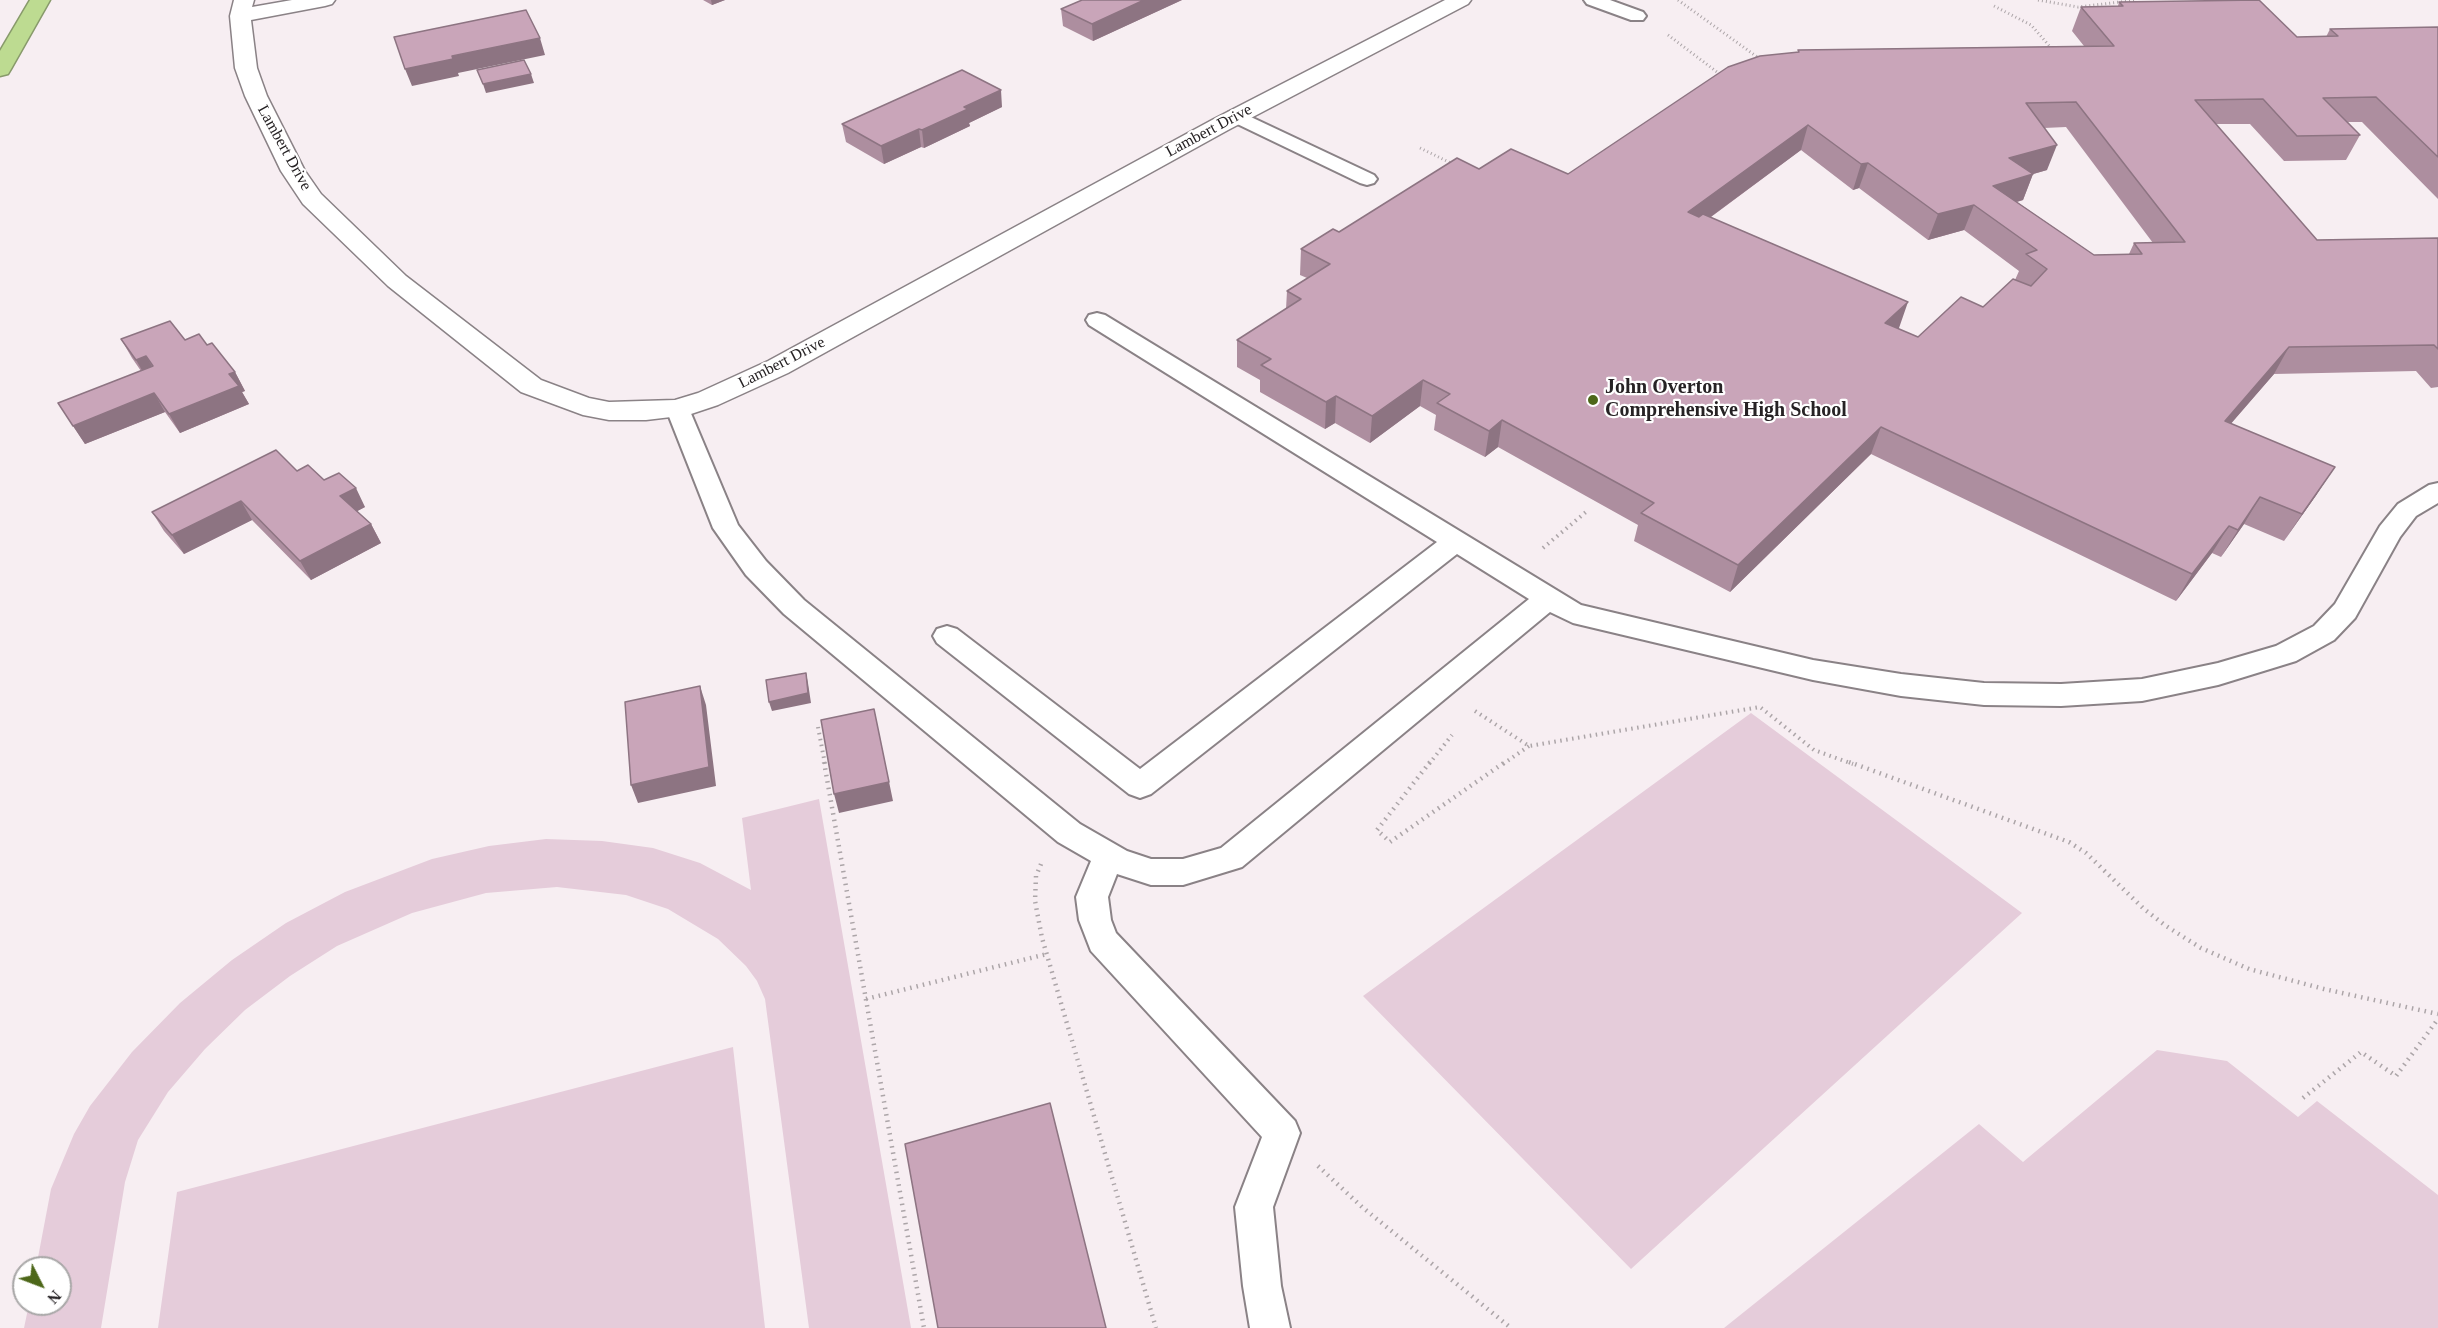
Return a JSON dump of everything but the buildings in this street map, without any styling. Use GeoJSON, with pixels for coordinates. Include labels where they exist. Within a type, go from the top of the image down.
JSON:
{"type":"FeatureCollection","features":[{"type":"Feature","properties":{"kind":"highway"},"geometry":{"type":"LineString","coordinates":[[0,43],[39,0]]}},
{"type":"Feature","properties":{"kind":"highway"},"geometry":{"type":"LineString","coordinates":[[0,69],[39,0]]}},
{"type":"Feature","properties":{"kind":"street"},"geometry":{"type":"LineString","coordinates":[[242,8],[325,0]]}},
{"type":"Feature","properties":{"kind":"street","name":"Lambert Drive"},"geometry":{"type":"LineString","coordinates":[[242,8],[246,68],[256,96],[292,171],[312,199],[397,281],[531,386],[583,406],[646,411],[678,409],[778,367],[1236,116],[1461,0]]}},
{"type":"Feature","properties":{"kind":"lane"},"geometry":{"type":"LineString","coordinates":[[1593,0],[1637,16]]}},
{"type":"Feature","properties":{"kind":"lane"},"geometry":{"type":"LineString","coordinates":[[1236,116],[1367,178]]}},
{"type":"Feature","properties":{"kind":"lane"},"geometry":{"type":"LineString","coordinates":[[1097,320],[1573,614],[1813,670],[1901,685],[1984,694],[2061,695],[2142,690],[2218,674],[2286,654],[2324,633],[2344,611],[2389,532],[2407,510],[2438,491]]}},
{"type":"Feature","properties":{"kind":"lane"},"geometry":{"type":"LineString","coordinates":[[678,409],[726,528],[756,568],[794,607],[1064,828],[1117,861],[1151,872],[1183,872],[1231,858],[1548,598]]}},
{"type":"Feature","properties":{"kind":"lane"},"geometry":{"type":"LineString","coordinates":[[947,636],[1140,786],[1456,541]]}},
{"type":"Feature","properties":{"kind":"lane"},"geometry":{"type":"LineString","coordinates":[[1109,856],[1092,897],[1095,920],[1103,941],[1282,1133],[1254,1207],[1262,1286],[1270,1328]]}},
{"type":"Feature","properties":{"kind":"path"},"geometry":{"type":"LineString","coordinates":[[1678,0],[1760,59]]}},
{"type":"Feature","properties":{"kind":"path"},"geometry":{"type":"LineString","coordinates":[[2038,0],[2079,7],[2137,0]]}},
{"type":"Feature","properties":{"kind":"path"},"geometry":{"type":"LineString","coordinates":[[1994,6],[2031,25],[2053,50]]}},
{"type":"Feature","properties":{"kind":"path"},"geometry":{"type":"LineString","coordinates":[[1668,35],[1724,77]]}},
{"type":"Feature","properties":{"kind":"path"},"geometry":{"type":"LineString","coordinates":[[1420,148],[1462,168]]}},
{"type":"Feature","properties":{"kind":"path"},"geometry":{"type":"LineString","coordinates":[[1511,575],[1586,512]]}},
{"type":"Feature","properties":{"kind":"path"},"geometry":{"type":"LineString","coordinates":[[1440,688],[1529,746]]}},
{"type":"Feature","properties":{"kind":"path"},"geometry":{"type":"LineString","coordinates":[[1472,709],[1377,830],[1390,842],[1529,746],[1760,707],[1814,750],[2069,842],[2086,853],[2144,909],[2201,948],[2248,969],[2324,989],[2438,1014]]}},
{"type":"Feature","properties":{"kind":"path"},"geometry":{"type":"LineString","coordinates":[[818,727],[924,1328]]}},
{"type":"Feature","properties":{"kind":"path"},"geometry":{"type":"LineString","coordinates":[[1064,828],[1046,850],[1035,876],[1035,901],[1047,954],[1156,1328]]}},
{"type":"Feature","properties":{"kind":"path"},"geometry":{"type":"LineString","coordinates":[[866,999],[1047,954]]}},
{"type":"Feature","properties":{"kind":"path"},"geometry":{"type":"LineString","coordinates":[[2303,1098],[2361,1052],[2396,1076],[2438,1019]]}},
{"type":"Feature","properties":{"kind":"path"},"geometry":{"type":"LineString","coordinates":[[1282,1133],[1362,1207],[1511,1328]]}},
{"type":"Feature","properties":{"kind":"shaded area"},"geometry":{"type":"Polygon","coordinates":[[[1751,713],[2022,913],[1631,1269],[1363,996],[1751,713]]]}},
{"type":"Feature","properties":{"kind":"shaded area"},"geometry":{"type":"Polygon","coordinates":[[[819,799],[911,1328],[809,1328],[765,999],[757,981],[746,966],[718,939],[668,909],[626,895],[557,887],[486,893],[412,913],[337,946],[290,976],[245,1010],[205,1049],[168,1092],[138,1140],[125,1182],[101,1328],[24,1328],[26,1316],[72,1316],[72,1256],[38,1256],[51,1189],[74,1134],[90,1106],[132,1052],[180,1003],[232,960],[286,923],[345,892],[432,859],[489,846],[546,839],[602,841],[653,848],[700,863],[751,890],[742,818],[819,799]]]}},
{"type":"Feature","properties":{"kind":"shaded area"},"geometry":{"type":"Polygon","coordinates":[[[733,1047],[765,1328],[158,1328],[177,1192],[733,1047]]]}},
{"type":"Feature","properties":{"kind":"shaded area"},"geometry":{"type":"Polygon","coordinates":[[[2157,1050],[2227,1061],[2298,1117],[2317,1101],[2438,1195],[2438,1328],[1724,1328],[1979,1124],[2023,1162],[2157,1050]]]}},
{"type":"Feature","properties":{"kind":"place","name":"John Overton Comprehensive High School"},"geometry":{"type":"Point","coordinates":[1593,400]}}]}
